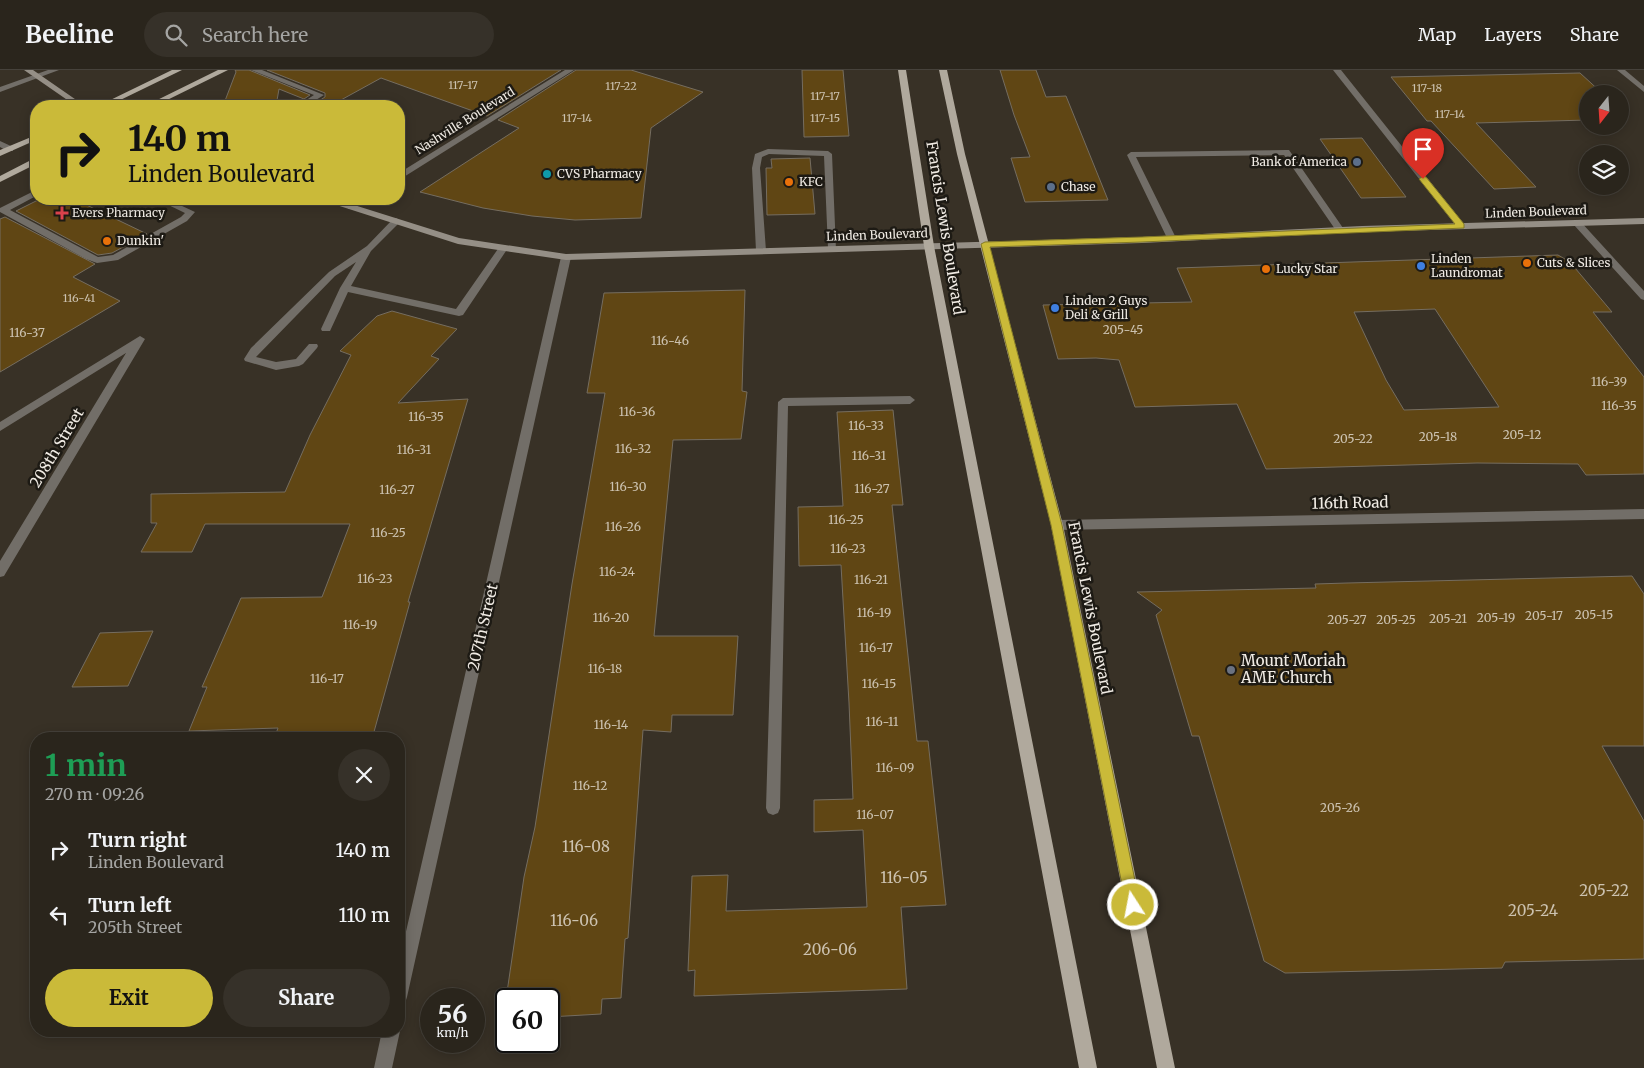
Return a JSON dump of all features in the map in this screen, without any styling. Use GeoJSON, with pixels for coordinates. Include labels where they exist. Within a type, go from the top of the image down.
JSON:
{"type":"FeatureCollection","features":[{"type":"Feature","properties":{"kind":"main road"},"geometry":{"type":"LineString","coordinates":[[28,70],[72,100]]}},
{"type":"Feature","properties":{"kind":"main road"},"geometry":{"type":"LineString","coordinates":[[115,100],[178,70]]}},
{"type":"Feature","properties":{"kind":"main road"},"geometry":{"type":"LineString","coordinates":[[162,100],[224,70]]}},
{"type":"Feature","properties":{"kind":"main road","name":"Francis Lewis Boulevard"},"geometry":{"type":"LineString","coordinates":[[902,70],[929,246],[1088,1068]]}},
{"type":"Feature","properties":{"kind":"main road","name":"Francis Lewis Boulevard"},"geometry":{"type":"LineString","coordinates":[[943,70],[960,154],[1057,525],[1166,1068]]}},
{"type":"Feature","properties":{"kind":"main road"},"geometry":{"type":"LineString","coordinates":[[0,153],[30,140]]}},
{"type":"Feature","properties":{"kind":"main road"},"geometry":{"type":"LineString","coordinates":[[0,178],[30,164]]}},
{"type":"Feature","properties":{"kind":"main road","name":"Linden Boulevard"},"geometry":{"type":"LineString","coordinates":[[348,205],[458,241],[566,257],[1644,221]]}},
{"type":"Feature","properties":{"kind":"street"},"geometry":{"type":"LineString","coordinates":[[0,90],[55,70]]}},
{"type":"Feature","properties":{"kind":"street"},"geometry":{"type":"LineString","coordinates":[[255,70],[320,95],[311,100]]}},
{"type":"Feature","properties":{"kind":"street","name":"Nashville Boulevard"},"geometry":{"type":"LineString","coordinates":[[405,173],[570,70]]}},
{"type":"Feature","properties":{"kind":"street"},"geometry":{"type":"LineString","coordinates":[[1337,70],[1461,226]]}},
{"type":"Feature","properties":{"kind":"street"},"geometry":{"type":"LineString","coordinates":[[1621,70],[1644,90]]}},
{"type":"Feature","properties":{"kind":"street"},"geometry":{"type":"LineString","coordinates":[[0,143],[10,149]]}},
{"type":"Feature","properties":{"kind":"street"},"geometry":{"type":"LineString","coordinates":[[761,251],[756,168],[758,156],[768,151],[828,154],[833,248]]}},
{"type":"Feature","properties":{"kind":"street"},"geometry":{"type":"LineString","coordinates":[[1171,238],[1131,155],[1286,152],[1340,230]]}},
{"type":"Feature","properties":{"kind":"street"},"geometry":{"type":"LineString","coordinates":[[1,209],[30,196]]}},
{"type":"Feature","properties":{"kind":"street"},"geometry":{"type":"LineString","coordinates":[[1,209],[89,257],[106,260],[115,258],[189,216],[190,212],[174,205]]}},
{"type":"Feature","properties":{"kind":"street"},"geometry":{"type":"LineString","coordinates":[[178,207],[182,205]]}},
{"type":"Feature","properties":{"kind":"street"},"geometry":{"type":"LineString","coordinates":[[313,346],[299,362],[276,366],[250,359],[255,350],[332,274],[370,248],[396,221]]}},
{"type":"Feature","properties":{"kind":"street"},"geometry":{"type":"LineString","coordinates":[[1577,223],[1644,298]]}},
{"type":"Feature","properties":{"kind":"street"},"geometry":{"type":"LineString","coordinates":[[326,329],[346,288],[370,248]]}},
{"type":"Feature","properties":{"kind":"street"},"geometry":{"type":"LineString","coordinates":[[346,288],[459,313],[503,248]]}},
{"type":"Feature","properties":{"kind":"street","name":"207th Street"},"geometry":{"type":"LineString","coordinates":[[405,969],[566,257]]}},
{"type":"Feature","properties":{"kind":"street","name":"208th Street"},"geometry":{"type":"LineString","coordinates":[[0,427],[140,339],[0,572]]}},
{"type":"Feature","properties":{"kind":"street"},"geometry":{"type":"LineString","coordinates":[[773,808],[783,402],[910,400]]}},
{"type":"Feature","properties":{"kind":"street","name":"116th Road"},"geometry":{"type":"LineString","coordinates":[[1057,525],[1644,514]]}},
{"type":"Feature","properties":{"kind":"street"},"geometry":{"type":"LineString","coordinates":[[382,1068],[390,1037]]}},
{"type":"Feature","properties":{"kind":"building"},"geometry":{"type":"Polygon","coordinates":[[[235,70],[249,70],[310,95],[304,99],[279,89],[277,100],[225,100],[236,72],[235,70]]]}},
{"type":"Feature","properties":{"kind":"building"},"geometry":{"type":"Polygon","coordinates":[[[267,70],[561,70],[487,116],[381,78],[341,100],[320,100],[325,97],[325,93],[267,70]]]}},
{"type":"Feature","properties":{"kind":"building"},"geometry":{"type":"Polygon","coordinates":[[[576,70],[631,70],[703,92],[651,128],[641,218],[575,220],[532,216],[483,208],[420,192],[519,128],[498,120],[576,70]]]}},
{"type":"Feature","properties":{"kind":"building"},"geometry":{"type":"Polygon","coordinates":[[[802,70],[843,70],[849,136],[804,137],[802,70]]]}},
{"type":"Feature","properties":{"kind":"building"},"geometry":{"type":"Polygon","coordinates":[[[1000,70],[1036,70],[1046,97],[1066,96],[1108,200],[1025,202],[1011,158],[1030,157],[1000,70]]]}},
{"type":"Feature","properties":{"kind":"building"},"geometry":{"type":"Polygon","coordinates":[[[1580,73],[1593,85],[1579,85],[1579,120],[1476,123],[1536,187],[1494,189],[1431,121],[1427,121],[1391,77],[1580,73]]]}},
{"type":"Feature","properties":{"kind":"building"},"geometry":{"type":"Polygon","coordinates":[[[1362,138],[1406,197],[1361,198],[1320,139],[1362,138]]]}},
{"type":"Feature","properties":{"kind":"building","name":"KFC"},"geometry":{"type":"Polygon","coordinates":[[[810,158],[815,214],[767,215],[766,168],[772,168],[771,159],[810,158]]]}},
{"type":"Feature","properties":{"kind":"building"},"geometry":{"type":"Polygon","coordinates":[[[30,204],[87,205],[147,234],[112,253],[98,255],[16,211],[30,204]]]}},
{"type":"Feature","properties":{"kind":"building"},"geometry":{"type":"Polygon","coordinates":[[[5,217],[95,264],[73,277],[120,301],[0,372],[0,219],[5,217]]]}},
{"type":"Feature","properties":{"kind":"building"},"geometry":{"type":"Polygon","coordinates":[[[1558,255],[1570,262],[1612,312],[1593,312],[1644,377],[1644,474],[1586,475],[1578,464],[1477,463],[1266,469],[1237,404],[1135,407],[1119,360],[1096,358],[1058,359],[1043,305],[1192,302],[1177,268],[1558,255]],[[1435,309],[1354,312],[1386,380],[1404,410],[1499,407],[1435,309]]]}},
{"type":"Feature","properties":{"kind":"building"},"geometry":{"type":"Polygon","coordinates":[[[745,290],[742,391],[747,392],[741,439],[673,440],[654,636],[738,636],[733,715],[672,715],[671,732],[643,730],[628,938],[625,939],[621,998],[602,999],[601,1014],[560,1016],[560,988],[508,988],[524,877],[535,827],[572,584],[605,393],[587,393],[604,293],[745,290]]]}},
{"type":"Feature","properties":{"kind":"building"},"geometry":{"type":"Polygon","coordinates":[[[392,311],[457,329],[431,356],[439,359],[398,403],[468,399],[408,602],[410,602],[374,732],[277,732],[278,728],[189,731],[207,687],[202,687],[241,598],[322,597],[350,524],[205,524],[192,552],[141,552],[157,523],[151,523],[151,494],[285,492],[310,435],[351,355],[340,351],[377,316],[392,311]]]}},
{"type":"Feature","properties":{"kind":"building"},"geometry":{"type":"Polygon","coordinates":[[[893,410],[903,505],[892,505],[917,741],[928,741],[946,905],[901,907],[907,989],[694,996],[695,970],[688,971],[692,876],[728,875],[726,911],[867,907],[863,830],[814,832],[814,800],[853,799],[849,703],[841,565],[799,566],[798,507],[843,506],[837,412],[893,410]]]}},
{"type":"Feature","properties":{"kind":"building"},"geometry":{"type":"Polygon","coordinates":[[[1632,576],[1644,594],[1644,746],[1602,746],[1644,821],[1644,959],[1505,962],[1502,968],[1285,973],[1264,961],[1199,736],[1192,736],[1156,615],[1162,610],[1137,592],[1316,588],[1315,584],[1632,576]]]}},
{"type":"Feature","properties":{"kind":"building"},"geometry":{"type":"Polygon","coordinates":[[[153,631],[128,686],[72,687],[100,633],[153,631]]]}},
{"type":"Feature","properties":{"kind":"place","name":"Bank of America"},"geometry":{"type":"Point","coordinates":[1357,162]}},
{"type":"Feature","properties":{"kind":"place","name":"CVS Pharmacy"},"geometry":{"type":"Point","coordinates":[547,174]}},
{"type":"Feature","properties":{"kind":"place","name":"KFC"},"geometry":{"type":"Point","coordinates":[789,182]}},
{"type":"Feature","properties":{"kind":"place","name":"Chase"},"geometry":{"type":"Point","coordinates":[1051,187]}},
{"type":"Feature","properties":{"kind":"place","name":"Evers Pharmacy"},"geometry":{"type":"Point","coordinates":[62,213]}},
{"type":"Feature","properties":{"kind":"place","name":"Dunkin'"},"geometry":{"type":"Point","coordinates":[107,241]}},
{"type":"Feature","properties":{"kind":"place","name":"Cuts & Slices"},"geometry":{"type":"Point","coordinates":[1527,263]}},
{"type":"Feature","properties":{"kind":"place","name":"Linden Laundromat"},"geometry":{"type":"Point","coordinates":[1421,266]}},
{"type":"Feature","properties":{"kind":"place","name":"Lucky Star"},"geometry":{"type":"Point","coordinates":[1266,269]}},
{"type":"Feature","properties":{"kind":"place","name":"Linden 2 Guys Deli & Grill"},"geometry":{"type":"Point","coordinates":[1055,308]}},
{"type":"Feature","properties":{"kind":"place","name":"Mount Moriah AME Church"},"geometry":{"type":"Point","coordinates":[1231,670]}},
{"type":"Feature","properties":{"kind":"route"},"geometry":{"type":"LineString","coordinates":[[1133,905],[1057,525],[1027,414],[985,244],[1142,240],[1461,226],[1423,179]]}}]}
